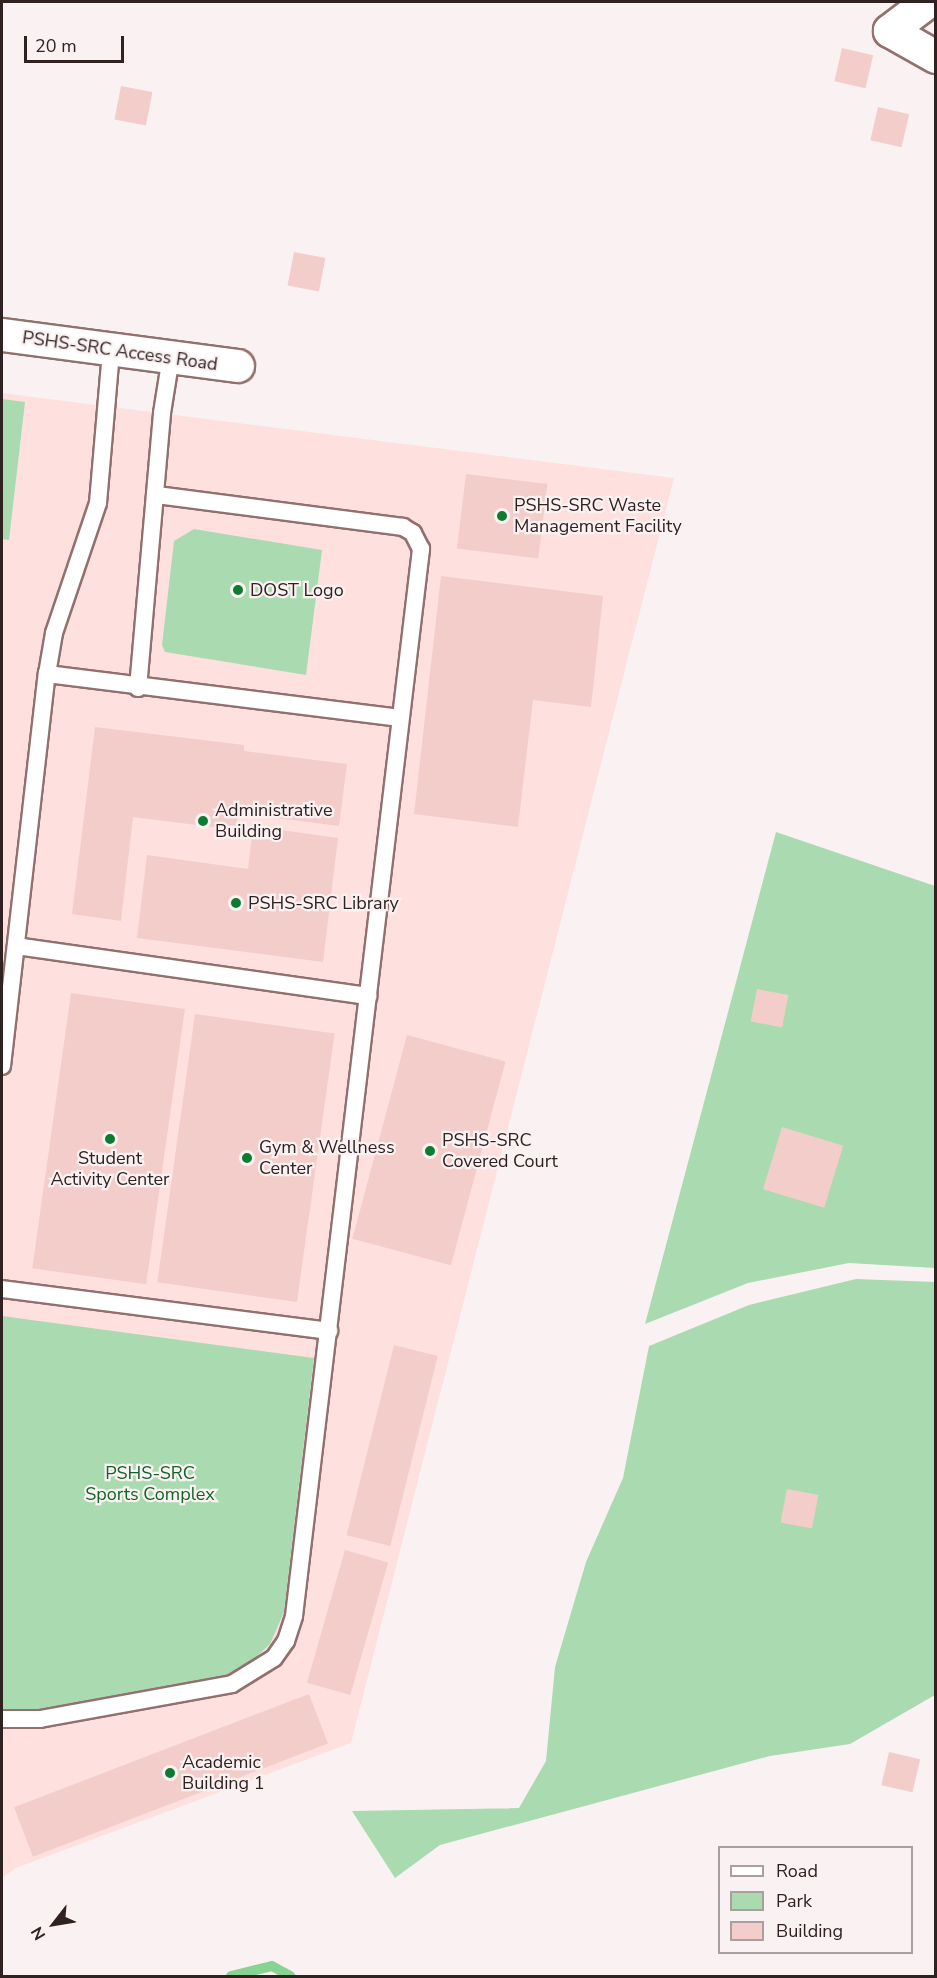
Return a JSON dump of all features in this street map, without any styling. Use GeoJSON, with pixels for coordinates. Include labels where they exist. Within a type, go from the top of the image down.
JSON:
{"type":"FeatureCollection","features":[{"type":"Feature","properties":{"kind":"street"},"geometry":{"type":"LineString","coordinates":[[928,2],[890,31],[936,57]]}},
{"type":"Feature","properties":{"kind":"street","name":"PSHS-SRC Access Road"},"geometry":{"type":"LineString","coordinates":[[2,335],[238,366]]}},
{"type":"Feature","properties":{"kind":"lane"},"geometry":{"type":"LineString","coordinates":[[2,1066],[47,674],[54,633],[98,503],[111,350]]}},
{"type":"Feature","properties":{"kind":"lane"},"geometry":{"type":"LineString","coordinates":[[138,688],[155,495],[171,357]]}},
{"type":"Feature","properties":{"kind":"lane"},"geometry":{"type":"LineString","coordinates":[[2,1719],[40,1719],[222,1687],[253,1672],[281,1650],[294,1616],[421,549],[413,533],[403,527],[155,495]]}},
{"type":"Feature","properties":{"kind":"lane"},"geometry":{"type":"LineString","coordinates":[[47,674],[138,688],[400,718]]}},
{"type":"Feature","properties":{"kind":"lane"},"geometry":{"type":"LineString","coordinates":[[16,946],[368,996]]}},
{"type":"Feature","properties":{"kind":"lane"},"geometry":{"type":"LineString","coordinates":[[2,1289],[329,1331]]}},
{"type":"Feature","properties":{"kind":"shaded area"},"geometry":{"type":"Polygon","coordinates":[[[2,393],[674,478],[351,1743],[16,1868],[2,1878],[2,393]]]}},
{"type":"Feature","properties":{"kind":"green space"},"geometry":{"type":"Polygon","coordinates":[[[2,399],[25,402],[9,540],[2,539],[2,399]]]}},
{"type":"Feature","properties":{"kind":"green space"},"geometry":{"type":"Polygon","coordinates":[[[194,529],[322,550],[306,675],[165,652],[162,645],[174,541],[194,529]]]}},
{"type":"Feature","properties":{"kind":"green space"},"geometry":{"type":"Polygon","coordinates":[[[776,832],[935,886],[935,1268],[849,1263],[748,1283],[645,1324],[776,832]]]}},
{"type":"Feature","properties":{"kind":"green space"},"geometry":{"type":"Polygon","coordinates":[[[856,1279],[935,1282],[935,1695],[850,1744],[770,1756],[440,1845],[395,1878],[352,1811],[519,1808],[546,1761],[555,1667],[586,1562],[623,1478],[649,1346],[749,1305],[856,1279]]]}},
{"type":"Feature","properties":{"kind":"green space","name":"PSHS-SRC Sports Complex"},"geometry":{"type":"Polygon","coordinates":[[[2,1316],[314,1358],[284,1612],[270,1644],[254,1659],[226,1675],[209,1679],[38,1711],[2,1709],[2,1316]]]}},
{"type":"Feature","properties":{"kind":"building"},"geometry":{"type":"Polygon","coordinates":[[[842,48],[873,55],[866,88],[834,81],[842,48]]]}},
{"type":"Feature","properties":{"kind":"building"},"geometry":{"type":"Polygon","coordinates":[[[121,86],[152,92],[146,125],[115,119],[121,86]]]}},
{"type":"Feature","properties":{"kind":"building"},"geometry":{"type":"Polygon","coordinates":[[[878,107],[909,114],[902,147],[870,140],[878,107]]]}},
{"type":"Feature","properties":{"kind":"building"},"geometry":{"type":"Polygon","coordinates":[[[294,252],[325,258],[319,291],[288,285],[294,252]]]}},
{"type":"Feature","properties":{"kind":"building","name":"PSHS-SRC Waste Management Facility"},"geometry":{"type":"Polygon","coordinates":[[[466,474],[547,484],[538,558],[457,548],[466,474]]]}},
{"type":"Feature","properties":{"kind":"building"},"geometry":{"type":"Polygon","coordinates":[[[441,576],[603,596],[591,707],[533,700],[518,827],[414,814],[441,576]]]}},
{"type":"Feature","properties":{"kind":"building","name":"Administrative Building"},"geometry":{"type":"Polygon","coordinates":[[[95,727],[244,745],[244,751],[347,764],[339,826],[238,813],[236,830],[133,817],[121,921],[72,914],[95,727]]]}},
{"type":"Feature","properties":{"kind":"building","name":"PSHS-SRC Library"},"geometry":{"type":"Polygon","coordinates":[[[253,826],[338,838],[323,962],[137,938],[147,855],[248,869],[253,826]]]}},
{"type":"Feature","properties":{"kind":"building"},"geometry":{"type":"Polygon","coordinates":[[[757,989],[788,995],[782,1027],[751,1021],[757,989]]]}},
{"type":"Feature","properties":{"kind":"building","name":"Student Activity Center"},"geometry":{"type":"Polygon","coordinates":[[[71,993],[185,1009],[146,1284],[32,1268],[71,993]]]}},
{"type":"Feature","properties":{"kind":"building","name":"Gym & Wellness Center"},"geometry":{"type":"Polygon","coordinates":[[[195,1014],[335,1034],[297,1302],[157,1282],[195,1014]]]}},
{"type":"Feature","properties":{"kind":"building","name":"PSHS-SRC Covered Court"},"geometry":{"type":"Polygon","coordinates":[[[407,1035],[506,1061],[451,1265],[352,1239],[407,1035]]]}},
{"type":"Feature","properties":{"kind":"building"},"geometry":{"type":"Polygon","coordinates":[[[782,1127],[843,1146],[824,1208],[763,1189],[782,1127]]]}},
{"type":"Feature","properties":{"kind":"building"},"geometry":{"type":"Polygon","coordinates":[[[394,1345],[438,1356],[390,1546],[347,1535],[394,1345]]]}},
{"type":"Feature","properties":{"kind":"building"},"geometry":{"type":"Polygon","coordinates":[[[787,1489],[818,1495],[812,1528],[781,1522],[787,1489]]]}},
{"type":"Feature","properties":{"kind":"building"},"geometry":{"type":"Polygon","coordinates":[[[345,1550],[388,1562],[350,1695],[307,1683],[345,1550]]]}},
{"type":"Feature","properties":{"kind":"building","name":"Academic Building 1"},"geometry":{"type":"Polygon","coordinates":[[[309,1694],[328,1743],[33,1857],[14,1807],[309,1694]]]}},
{"type":"Feature","properties":{"kind":"building"},"geometry":{"type":"Polygon","coordinates":[[[889,1752],[920,1759],[913,1792],[881,1785],[889,1752]]]}},
{"type":"Feature","properties":{"kind":"waterway"},"geometry":{"type":"LineString","coordinates":[[231,1976],[272,1966],[290,1976]]}},
{"type":"Feature","properties":{"kind":"place","name":"PSHS-SRC Waste Management Facility"},"geometry":{"type":"Point","coordinates":[502,516]}},
{"type":"Feature","properties":{"kind":"place","name":"DOST Logo"},"geometry":{"type":"Point","coordinates":[238,590]}},
{"type":"Feature","properties":{"kind":"place","name":"Administrative Building"},"geometry":{"type":"Point","coordinates":[203,821]}},
{"type":"Feature","properties":{"kind":"place","name":"PSHS-SRC Library"},"geometry":{"type":"Point","coordinates":[236,903]}},
{"type":"Feature","properties":{"kind":"place","name":"Student Activity Center"},"geometry":{"type":"Point","coordinates":[110,1139]}},
{"type":"Feature","properties":{"kind":"place","name":"PSHS-SRC Covered Court"},"geometry":{"type":"Point","coordinates":[430,1151]}},
{"type":"Feature","properties":{"kind":"place","name":"Gym & Wellness Center"},"geometry":{"type":"Point","coordinates":[247,1158]}},
{"type":"Feature","properties":{"kind":"place","name":"Academic Building 1"},"geometry":{"type":"Point","coordinates":[170,1773]}}]}
